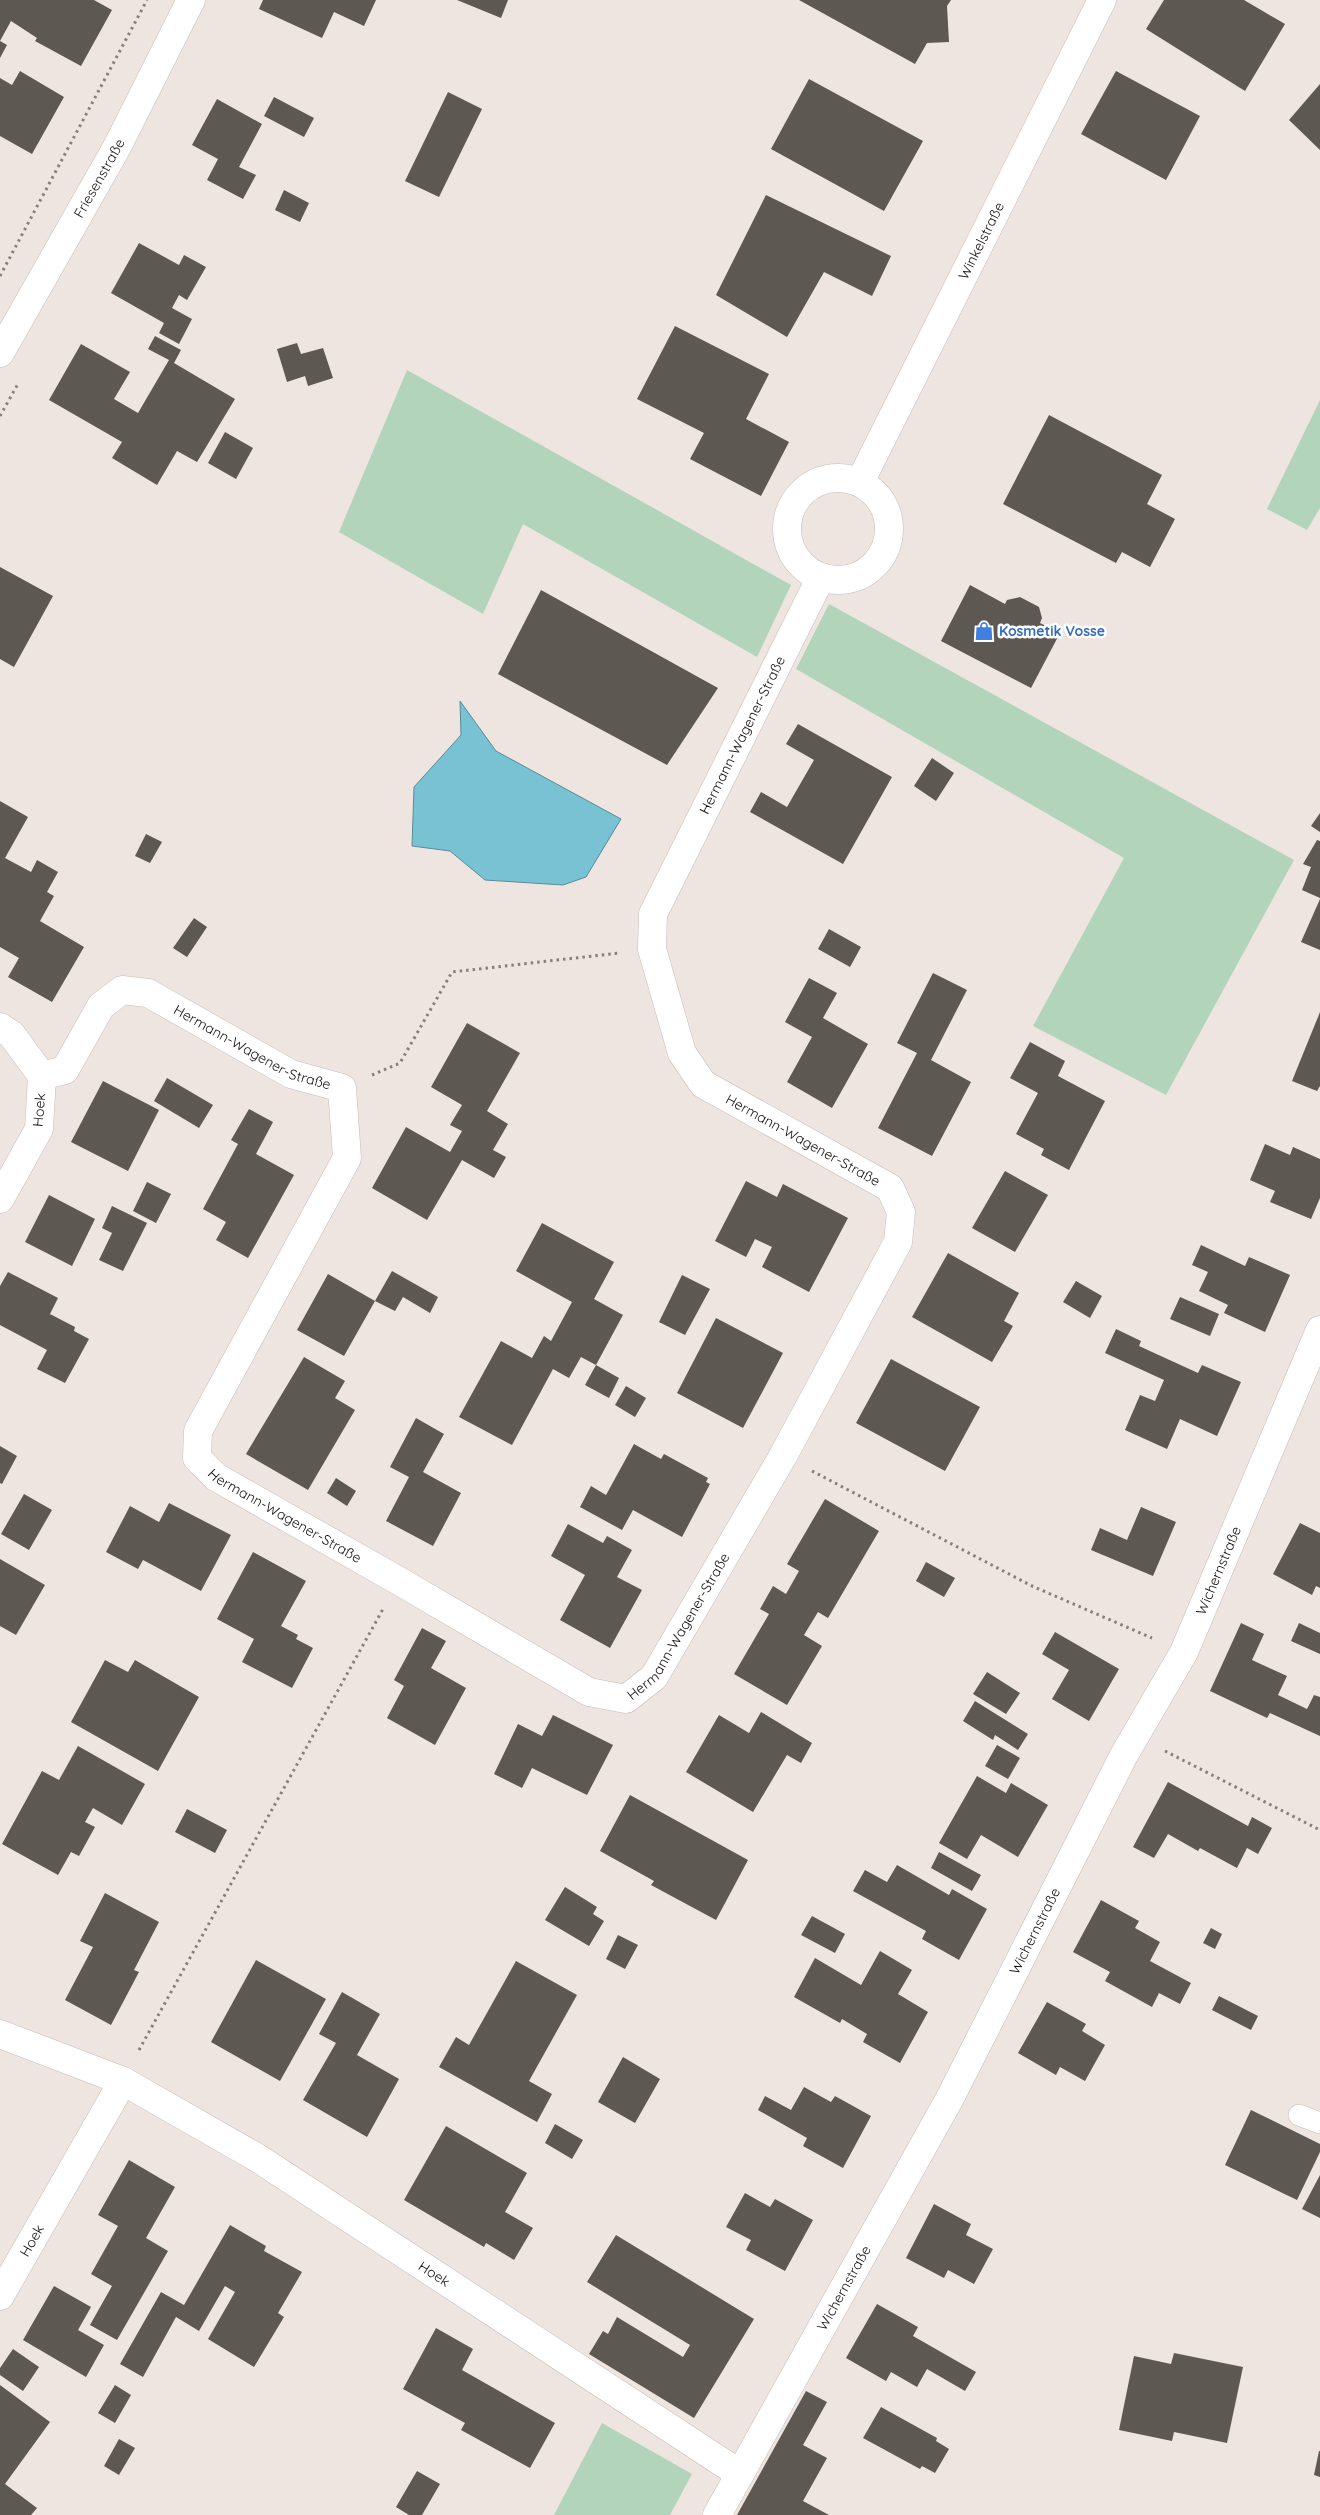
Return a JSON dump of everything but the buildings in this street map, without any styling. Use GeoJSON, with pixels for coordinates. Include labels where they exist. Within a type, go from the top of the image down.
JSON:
{"type":"FeatureCollection","features":[{"type":"Feature","properties":{"kind":"street","name":"Friesenstraße"},"geometry":{"type":"LineString","coordinates":[[0,353],[117,147],[190,0]]}},
{"type":"Feature","properties":{"kind":"street","name":"Winkelstraße"},"geometry":{"type":"LineString","coordinates":[[860,482],[1102,0]]}},
{"type":"Feature","properties":{"kind":"street"},"geometry":{"type":"LineString","coordinates":[[828,478],[844,478],[860,482],[874,492],[884,506],[889,523],[888,540],[881,556],[870,569],[854,577],[838,580],[821,577],[806,569],[795,557],[788,542],[787,525],[791,509],[799,495],[812,484],[828,478]]}},
{"type":"Feature","properties":{"kind":"street","name":"Hermann-Wagener-Straße"},"geometry":{"type":"LineString","coordinates":[[42,1076],[65,1070],[101,1006],[122,990],[148,993],[291,1074],[342,1088],[347,1158],[198,1431],[197,1458],[216,1477],[399,1580],[589,1692],[626,1699],[654,1677],[783,1456],[898,1242],[901,1212],[890,1188],[703,1084],[682,1053],[652,949],[653,914],[821,577]]}},
{"type":"Feature","properties":{"kind":"street","name":"Hoek"},"geometry":{"type":"LineString","coordinates":[[0,1027],[12,1034],[42,1076],[40,1129],[0,1199]]}},
{"type":"Feature","properties":{"kind":"street","name":"Wichernstraße"},"geometry":{"type":"LineString","coordinates":[[717,2515],[950,2098],[1135,1736],[1184,1652],[1320,1330]]}},
{"type":"Feature","properties":{"kind":"street","name":"Hoek"},"geometry":{"type":"LineString","coordinates":[[0,2034],[122,2081],[256,2156],[740,2474]]}},
{"type":"Feature","properties":{"kind":"street","name":"Hoek"},"geometry":{"type":"LineString","coordinates":[[0,2296],[122,2081]]}},
{"type":"Feature","properties":{"kind":"lane"},"geometry":{"type":"LineString","coordinates":[[1300,2115],[1320,2123]]}},
{"type":"Feature","properties":{"kind":"path"},"geometry":{"type":"LineString","coordinates":[[0,276],[147,0]]}},
{"type":"Feature","properties":{"kind":"path"},"geometry":{"type":"LineString","coordinates":[[342,1088],[400,1063],[452,972],[652,949]]}},
{"type":"Feature","properties":{"kind":"path"},"geometry":{"type":"LineString","coordinates":[[783,1456],[1032,1586],[1184,1652]]}},
{"type":"Feature","properties":{"kind":"path"},"geometry":{"type":"LineString","coordinates":[[122,2081],[399,1580]]}},
{"type":"Feature","properties":{"kind":"path"},"geometry":{"type":"LineString","coordinates":[[1135,1736],[1320,1830]]}},
{"type":"Feature","properties":{"kind":"green space"},"geometry":{"type":"Polygon","coordinates":[[[407,370],[791,585],[757,657],[523,524],[483,614],[339,532],[407,370]]]}},
{"type":"Feature","properties":{"kind":"green space"},"geometry":{"type":"Polygon","coordinates":[[[1320,400],[1320,508],[1307,530],[1267,509],[1320,400]]]}},
{"type":"Feature","properties":{"kind":"green space"},"geometry":{"type":"Polygon","coordinates":[[[829,604],[1294,860],[1166,1095],[1033,1026],[1124,858],[796,669],[829,604]]]}},
{"type":"Feature","properties":{"kind":"green space"},"geometry":{"type":"Polygon","coordinates":[[[602,2423],[692,2474],[670,2515],[554,2515],[602,2423]]]}},
{"type":"Feature","properties":{"kind":"water"},"geometry":{"type":"Polygon","coordinates":[[[460,701],[496,751],[621,819],[586,877],[563,885],[485,880],[450,851],[412,846],[414,787],[461,735],[460,701]]]}},
{"type":"Feature","properties":{"kind":"place","name":"Kosmetik Vosse"},"geometry":{"type":"Point","coordinates":[984,631]}}]}
